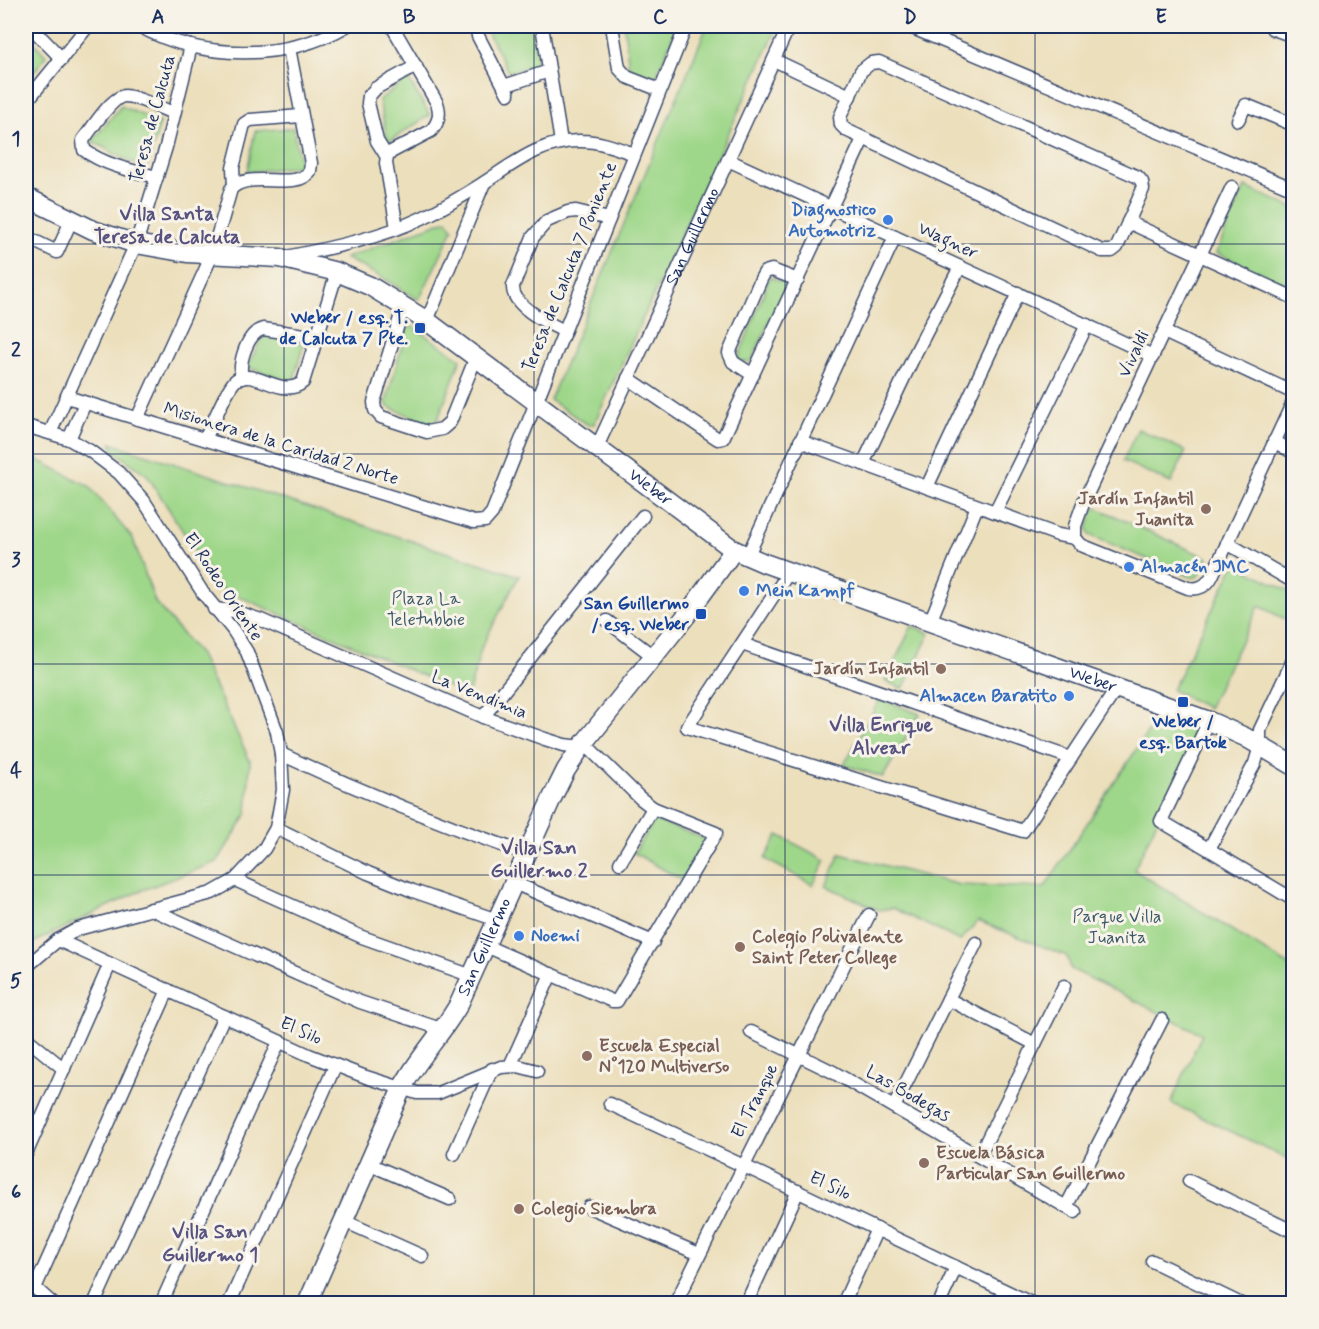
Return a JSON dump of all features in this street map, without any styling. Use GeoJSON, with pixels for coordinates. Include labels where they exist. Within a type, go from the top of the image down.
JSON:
{"type":"FeatureCollection","features":[{"type":"Feature","properties":{"kind":"street"},"geometry":{"type":"LineString","coordinates":[[30,26],[62,59]]}},
{"type":"Feature","properties":{"kind":"street"},"geometry":{"type":"LineString","coordinates":[[26,102],[88,26]]}},
{"type":"Feature","properties":{"kind":"street"},"geometry":{"type":"LineString","coordinates":[[139,26],[192,46],[241,52],[288,48],[318,39],[346,26]]}},
{"type":"Feature","properties":{"kind":"street"},"geometry":{"type":"LineString","coordinates":[[392,26],[437,103],[440,114],[431,130],[387,157],[386,163],[397,228]]}},
{"type":"Feature","properties":{"kind":"street"},"geometry":{"type":"LineString","coordinates":[[482,26],[477,30],[478,36],[506,90],[549,71]]}},
{"type":"Feature","properties":{"kind":"street"},"geometry":{"type":"LineString","coordinates":[[542,26],[561,142]]}},
{"type":"Feature","properties":{"kind":"street"},"geometry":{"type":"LineString","coordinates":[[612,26],[619,68],[623,74],[660,90]]}},
{"type":"Feature","properties":{"kind":"street","name":"Teresa de Calcuta 7 Poniente"},"geometry":{"type":"LineString","coordinates":[[485,521],[492,513],[660,90],[683,26]]}},
{"type":"Feature","properties":{"kind":"street","name":"San Guillermo"},"geometry":{"type":"LineString","coordinates":[[597,447],[789,26]]}},
{"type":"Feature","properties":{"kind":"street"},"geometry":{"type":"LineString","coordinates":[[908,26],[1293,189]]}},
{"type":"Feature","properties":{"kind":"street"},"geometry":{"type":"LineString","coordinates":[[1274,26],[1293,33]]}},
{"type":"Feature","properties":{"kind":"street","name":"Teresa de Calcuta"},"geometry":{"type":"LineString","coordinates":[[50,433],[136,244],[157,177],[192,46]]}},
{"type":"Feature","properties":{"kind":"street"},"geometry":{"type":"LineString","coordinates":[[234,186],[243,182],[301,179],[309,174],[311,163],[288,48]]}},
{"type":"Feature","properties":{"kind":"street"},"geometry":{"type":"LineString","coordinates":[[774,60],[850,96]]}},
{"type":"Feature","properties":{"kind":"street"},"geometry":{"type":"LineString","coordinates":[[871,63],[883,64],[1135,175],[1142,182],[1143,189],[1117,247],[1112,251],[1102,251],[846,130],[841,125],[840,117],[850,96],[864,68],[871,63]]}},
{"type":"Feature","properties":{"kind":"street"},"geometry":{"type":"LineString","coordinates":[[387,157],[377,141],[368,103],[369,96],[376,88],[416,66]]}},
{"type":"Feature","properties":{"kind":"street"},"geometry":{"type":"LineString","coordinates":[[157,177],[97,157],[86,152],[82,144],[113,102],[121,97],[128,96],[174,113]]}},
{"type":"Feature","properties":{"kind":"street"},"geometry":{"type":"LineString","coordinates":[[1238,120],[1246,105],[1293,125]]}},
{"type":"Feature","properties":{"kind":"street"},"geometry":{"type":"LineString","coordinates":[[137,419],[212,255],[234,186],[233,168],[244,124],[250,120],[301,116]]}},
{"type":"Feature","properties":{"kind":"street"},"geometry":{"type":"LineString","coordinates":[[628,378],[715,438],[721,439],[725,435],[863,139]]}},
{"type":"Feature","properties":{"kind":"street"},"geometry":{"type":"LineString","coordinates":[[280,258],[339,246],[424,218],[523,157],[561,142],[594,142],[634,154]]}},
{"type":"Feature","properties":{"kind":"street","name":"Wagner"},"geometry":{"type":"LineString","coordinates":[[728,160],[1153,356]]}},
{"type":"Feature","properties":{"kind":"street"},"geometry":{"type":"LineString","coordinates":[[427,321],[484,183]]}},
{"type":"Feature","properties":{"kind":"street","name":"Vivaldi"},"geometry":{"type":"LineString","coordinates":[[1075,538],[1075,526],[1084,501],[1232,187]]}},
{"type":"Feature","properties":{"kind":"street","name":"Weber"},"geometry":{"type":"LineString","coordinates":[[26,197],[72,221],[136,244],[187,254],[280,258],[337,272],[370,286],[427,321],[715,537],[740,553],[1209,721],[1260,746],[1293,766]]}},
{"type":"Feature","properties":{"kind":"street"},"geometry":{"type":"LineString","coordinates":[[564,331],[544,321],[518,302],[513,295],[513,286],[533,237],[547,221],[576,211],[609,219]]}},
{"type":"Feature","properties":{"kind":"street"},"geometry":{"type":"LineString","coordinates":[[26,237],[57,252],[72,221]]}},
{"type":"Feature","properties":{"kind":"street"},"geometry":{"type":"LineString","coordinates":[[1128,222],[1293,298]]}},
{"type":"Feature","properties":{"kind":"street"},"geometry":{"type":"LineString","coordinates":[[740,553],[800,441],[895,237]]}},
{"type":"Feature","properties":{"kind":"street"},"geometry":{"type":"LineString","coordinates":[[863,464],[916,352],[960,267]]}},
{"type":"Feature","properties":{"kind":"street"},"geometry":{"type":"LineString","coordinates":[[753,375],[733,362],[729,352],[760,279],[765,272],[772,270],[798,280]]}},
{"type":"Feature","properties":{"kind":"street"},"geometry":{"type":"LineString","coordinates":[[205,440],[232,385],[242,378],[251,378],[288,388],[300,385],[306,378],[337,272]]}},
{"type":"Feature","properties":{"kind":"street"},"geometry":{"type":"LineString","coordinates":[[927,487],[1018,293]]}},
{"type":"Feature","properties":{"kind":"street"},"geometry":{"type":"LineString","coordinates":[[404,305],[374,402],[375,410],[381,417],[428,432],[442,429],[450,422],[476,357]]}},
{"type":"Feature","properties":{"kind":"street"},"geometry":{"type":"LineString","coordinates":[[994,512],[1087,325]]}},
{"type":"Feature","properties":{"kind":"street"},"geometry":{"type":"LineString","coordinates":[[242,378],[241,364],[256,331],[263,329],[318,337]]}},
{"type":"Feature","properties":{"kind":"street"},"geometry":{"type":"LineString","coordinates":[[1164,332],[1293,393]]}},
{"type":"Feature","properties":{"kind":"street","name":"Misionera de la Caridad 2 Norte"},"geometry":{"type":"LineString","coordinates":[[68,397],[474,522],[485,521]]}},
{"type":"Feature","properties":{"kind":"street"},"geometry":{"type":"LineString","coordinates":[[800,441],[1058,535],[1075,538],[1081,545],[1188,588],[1202,587],[1209,580],[1293,400]]}},
{"type":"Feature","properties":{"kind":"street"},"geometry":{"type":"LineString","coordinates":[[69,439],[85,403]]}},
{"type":"Feature","properties":{"kind":"street","name":"El Rodeo Oriente"},"geometry":{"type":"LineString","coordinates":[[26,426],[69,439],[105,461],[131,486],[155,516],[214,609],[233,630],[252,663],[277,732],[281,753],[283,790],[276,828],[264,849],[235,880],[212,893],[89,925],[58,940],[26,967]]}},
{"type":"Feature","properties":{"kind":"street"},"geometry":{"type":"LineString","coordinates":[[1274,441],[1293,453]]}},
{"type":"Feature","properties":{"kind":"street"},"geometry":{"type":"LineString","coordinates":[[930,622],[977,506]]}},
{"type":"Feature","properties":{"kind":"street"},"geometry":{"type":"LineString","coordinates":[[483,717],[643,516]]}},
{"type":"Feature","properties":{"kind":"street"},"geometry":{"type":"LineString","coordinates":[[1227,543],[1293,582]]}},
{"type":"Feature","properties":{"kind":"street","name":"San Guillermo"},"geometry":{"type":"LineString","coordinates":[[307,1304],[402,1089],[416,1065],[444,1030],[459,1004],[559,783],[582,747],[653,656],[740,553]]}},
{"type":"Feature","properties":{"kind":"street"},"geometry":{"type":"LineString","coordinates":[[789,572],[687,727],[1023,831],[1117,688]]}},
{"type":"Feature","properties":{"kind":"street","name":"La Vendimia"},"geometry":{"type":"LineString","coordinates":[[214,609],[261,620],[483,717],[545,740],[593,750],[640,798],[653,807],[716,833],[653,942]]}},
{"type":"Feature","properties":{"kind":"street"},"geometry":{"type":"LineString","coordinates":[[607,621],[653,656]]}},
{"type":"Feature","properties":{"kind":"street"},"geometry":{"type":"LineString","coordinates":[[742,644],[1071,758]]}},
{"type":"Feature","properties":{"kind":"street"},"geometry":{"type":"LineString","coordinates":[[1209,849],[1255,763],[1260,746],[1260,730],[1293,658]]}},
{"type":"Feature","properties":{"kind":"street"},"geometry":{"type":"LineString","coordinates":[[1209,721],[1161,820],[1293,900]]}},
{"type":"Feature","properties":{"kind":"street"},"geometry":{"type":"LineString","coordinates":[[281,753],[372,796],[527,854]]}},
{"type":"Feature","properties":{"kind":"street"},"geometry":{"type":"LineString","coordinates":[[620,863],[653,807]]}},
{"type":"Feature","properties":{"kind":"street"},"geometry":{"type":"LineString","coordinates":[[276,828],[413,891],[497,920]]}},
{"type":"Feature","properties":{"kind":"street"},"geometry":{"type":"LineString","coordinates":[[235,880],[362,937],[472,976]]}},
{"type":"Feature","properties":{"kind":"street"},"geometry":{"type":"LineString","coordinates":[[486,946],[617,1002],[653,942],[514,883]]}},
{"type":"Feature","properties":{"kind":"street"},"geometry":{"type":"LineString","coordinates":[[151,909],[360,1002],[444,1030]]}},
{"type":"Feature","properties":{"kind":"street","name":"El Tranque"},"geometry":{"type":"LineString","coordinates":[[675,1304],[869,915]]}},
{"type":"Feature","properties":{"kind":"street","name":"El Silo"},"geometry":{"type":"LineString","coordinates":[[58,940],[279,1042],[335,1066],[402,1089],[425,1095],[438,1093],[492,1070],[510,1065],[537,1071]]}},
{"type":"Feature","properties":{"kind":"street"},"geometry":{"type":"LineString","coordinates":[[894,1107],[976,944]]}},
{"type":"Feature","properties":{"kind":"street"},"geometry":{"type":"LineString","coordinates":[[26,1154],[110,964]]}},
{"type":"Feature","properties":{"kind":"street"},"geometry":{"type":"LineString","coordinates":[[510,1065],[551,974]]}},
{"type":"Feature","properties":{"kind":"street"},"geometry":{"type":"LineString","coordinates":[[979,1156],[1064,986]]}},
{"type":"Feature","properties":{"kind":"street"},"geometry":{"type":"LineString","coordinates":[[53,1304],[30,1284],[168,990]]}},
{"type":"Feature","properties":{"kind":"street"},"geometry":{"type":"LineString","coordinates":[[948,999],[1035,1044]]}},
{"type":"Feature","properties":{"kind":"street"},"geometry":{"type":"LineString","coordinates":[[94,1304],[224,1016]]}},
{"type":"Feature","properties":{"kind":"street","name":"Las Bodegas"},"geometry":{"type":"LineString","coordinates":[[751,1032],[799,1054],[1071,1209],[1162,1020]]}},
{"type":"Feature","properties":{"kind":"street"},"geometry":{"type":"LineString","coordinates":[[26,1038],[64,1069]]}},
{"type":"Feature","properties":{"kind":"street"},"geometry":{"type":"LineString","coordinates":[[161,1304],[279,1042]]}},
{"type":"Feature","properties":{"kind":"street"},"geometry":{"type":"LineString","coordinates":[[229,1304],[335,1066]]}},
{"type":"Feature","properties":{"kind":"street"},"geometry":{"type":"LineString","coordinates":[[454,1154],[492,1070]]}},
{"type":"Feature","properties":{"kind":"street","name":"El Silo"},"geometry":{"type":"LineString","coordinates":[[610,1104],[1033,1304]]}},
{"type":"Feature","properties":{"kind":"street"},"geometry":{"type":"LineString","coordinates":[[26,1115],[38,1126]]}},
{"type":"Feature","properties":{"kind":"street"},"geometry":{"type":"LineString","coordinates":[[369,1164],[450,1199]]}},
{"type":"Feature","properties":{"kind":"street"},"geometry":{"type":"LineString","coordinates":[[1188,1181],[1293,1232]]}},
{"type":"Feature","properties":{"kind":"street"},"geometry":{"type":"LineString","coordinates":[[746,1304],[798,1191]]}},
{"type":"Feature","properties":{"kind":"street"},"geometry":{"type":"LineString","coordinates":[[589,1207],[699,1254]]}},
{"type":"Feature","properties":{"kind":"street"},"geometry":{"type":"LineString","coordinates":[[344,1221],[422,1256]]}},
{"type":"Feature","properties":{"kind":"street"},"geometry":{"type":"LineString","coordinates":[[843,1304],[877,1229]]}},
{"type":"Feature","properties":{"kind":"street"},"geometry":{"type":"LineString","coordinates":[[1152,1261],[1241,1304]]}},
{"type":"Feature","properties":{"kind":"street"},"geometry":{"type":"LineString","coordinates":[[939,1304],[956,1267]]}},
{"type":"Feature","properties":{"kind":"green space"},"geometry":{"type":"Polygon","coordinates":[[[499,26],[531,26],[538,65],[508,72],[487,31],[499,26]]]}},
{"type":"Feature","properties":{"kind":"green space"},"geometry":{"type":"Polygon","coordinates":[[[624,26],[667,26],[676,29],[656,77],[629,69],[624,26]]]}},
{"type":"Feature","properties":{"kind":"green space"},"geometry":{"type":"Polygon","coordinates":[[[707,26],[778,26],[594,424],[588,425],[550,400],[707,26]]]}},
{"type":"Feature","properties":{"kind":"green space"},"geometry":{"type":"Polygon","coordinates":[[[26,33],[46,56],[26,83],[26,33]]]}},
{"type":"Feature","properties":{"kind":"green space"},"geometry":{"type":"Polygon","coordinates":[[[408,79],[430,115],[388,142],[379,100],[408,79]]]}},
{"type":"Feature","properties":{"kind":"green space"},"geometry":{"type":"Polygon","coordinates":[[[121,106],[160,123],[147,168],[124,159],[92,141],[121,106]]]}},
{"type":"Feature","properties":{"kind":"green space"},"geometry":{"type":"Polygon","coordinates":[[[293,128],[301,166],[247,172],[255,131],[293,128]]]}},
{"type":"Feature","properties":{"kind":"green space"},"geometry":{"type":"Polygon","coordinates":[[[1245,187],[1293,208],[1293,287],[1216,253],[1245,187]]]}},
{"type":"Feature","properties":{"kind":"green space"},"geometry":{"type":"Polygon","coordinates":[[[447,220],[453,229],[419,300],[345,258],[447,220]]]}},
{"type":"Feature","properties":{"kind":"green space"},"geometry":{"type":"Polygon","coordinates":[[[770,277],[787,284],[751,362],[737,361],[770,277]]]}},
{"type":"Feature","properties":{"kind":"green space"},"geometry":{"type":"Polygon","coordinates":[[[413,327],[461,359],[438,419],[429,423],[388,407],[386,402],[407,328],[413,327]]]}},
{"type":"Feature","properties":{"kind":"green space"},"geometry":{"type":"Polygon","coordinates":[[[263,336],[304,343],[293,383],[247,367],[263,336]]]}},
{"type":"Feature","properties":{"kind":"green space"},"geometry":{"type":"Polygon","coordinates":[[[1138,429],[1186,451],[1171,483],[1123,461],[1138,429]]]}},
{"type":"Feature","properties":{"kind":"green space","name":"Plaza La Teletubbie"},"geometry":{"type":"Polygon","coordinates":[[[111,443],[519,576],[482,646],[468,695],[219,588],[147,475],[114,451],[111,443]]]}},
{"type":"Feature","properties":{"kind":"green space"},"geometry":{"type":"Polygon","coordinates":[[[34,458],[89,486],[133,539],[155,602],[200,655],[250,761],[247,814],[217,862],[140,891],[26,946],[26,465],[34,458]]]}},
{"type":"Feature","properties":{"kind":"green space"},"geometry":{"type":"Polygon","coordinates":[[[1095,507],[1208,558],[1199,576],[1193,578],[1089,535],[1087,528],[1095,507]]]}},
{"type":"Feature","properties":{"kind":"green space"},"geometry":{"type":"Polygon","coordinates":[[[1235,564],[1293,593],[1293,623],[1259,606],[1208,708],[1172,690],[1235,564]]]}},
{"type":"Feature","properties":{"kind":"green space"},"geometry":{"type":"Polygon","coordinates":[[[912,626],[930,633],[903,689],[885,681],[912,626]]]}},
{"type":"Feature","properties":{"kind":"green space","name":"Villa Enrique Alvear"},"geometry":{"type":"Polygon","coordinates":[[[880,699],[920,714],[883,777],[844,765],[880,699]]]}},
{"type":"Feature","properties":{"kind":"green space","name":"Parque Villa Juanita"},"geometry":{"type":"Polygon","coordinates":[[[1160,714],[1200,730],[1134,870],[1293,968],[1293,1161],[1171,1103],[1202,1034],[1071,969],[1067,956],[978,921],[960,941],[893,908],[879,910],[826,886],[840,854],[960,885],[1044,888],[1160,714]]]}},
{"type":"Feature","properties":{"kind":"green space"},"geometry":{"type":"Polygon","coordinates":[[[654,820],[706,839],[682,880],[634,853],[654,820]]]}},
{"type":"Feature","properties":{"kind":"green space"},"geometry":{"type":"Polygon","coordinates":[[[778,835],[826,860],[813,885],[765,859],[778,835]]]}},
{"type":"Feature","properties":{"kind":"place","name":"Diagnostico Automotriz"},"geometry":{"type":"Point","coordinates":[888,220]}},
{"type":"Feature","properties":{"kind":"place","name":"Weber / esq. T. de Calcuta 7 Pte."},"geometry":{"type":"Point","coordinates":[420,328]}},
{"type":"Feature","properties":{"kind":"place","name":"Jardín Infantil Juanita"},"geometry":{"type":"Point","coordinates":[1206,509]}},
{"type":"Feature","properties":{"kind":"place","name":"Almacén JMC"},"geometry":{"type":"Point","coordinates":[1129,567]}},
{"type":"Feature","properties":{"kind":"place","name":"Mein Kampf"},"geometry":{"type":"Point","coordinates":[744,591]}},
{"type":"Feature","properties":{"kind":"place","name":"San Guillermo / esq. Weber"},"geometry":{"type":"Point","coordinates":[701,614]}},
{"type":"Feature","properties":{"kind":"place","name":"Jardín Infantil"},"geometry":{"type":"Point","coordinates":[941,669]}},
{"type":"Feature","properties":{"kind":"place","name":"Almacen Baratito"},"geometry":{"type":"Point","coordinates":[1069,696]}},
{"type":"Feature","properties":{"kind":"place","name":"Weber / esq. Bartok"},"geometry":{"type":"Point","coordinates":[1183,702]}},
{"type":"Feature","properties":{"kind":"place","name":"Noemi"},"geometry":{"type":"Point","coordinates":[519,936]}},
{"type":"Feature","properties":{"kind":"place","name":"Colegio Polivalente Saint Peter College"},"geometry":{"type":"Point","coordinates":[740,947]}},
{"type":"Feature","properties":{"kind":"place","name":"Escuela Especial N°120 Multiverso"},"geometry":{"type":"Point","coordinates":[587,1056]}},
{"type":"Feature","properties":{"kind":"place","name":"Escuela Básica Particular San Guillermo"},"geometry":{"type":"Point","coordinates":[924,1163]}},
{"type":"Feature","properties":{"kind":"place","name":"Colegio Siembra"},"geometry":{"type":"Point","coordinates":[519,1209]}},
{"type":"Feature","properties":{"kind":"district","name":"Villa Santa Teresa de Calcuta"},"geometry":{"type":"Point","coordinates":[167,226]}},
{"type":"Feature","properties":{"kind":"district","name":"Villa Enrique Alvear"},"geometry":{"type":"Point","coordinates":[881,736]}},
{"type":"Feature","properties":{"kind":"district","name":"Villa San Guillermo 2"},"geometry":{"type":"Point","coordinates":[539,860]}},
{"type":"Feature","properties":{"kind":"district","name":"Villa San Guillermo 1"},"geometry":{"type":"Point","coordinates":[210,1244]}}]}
